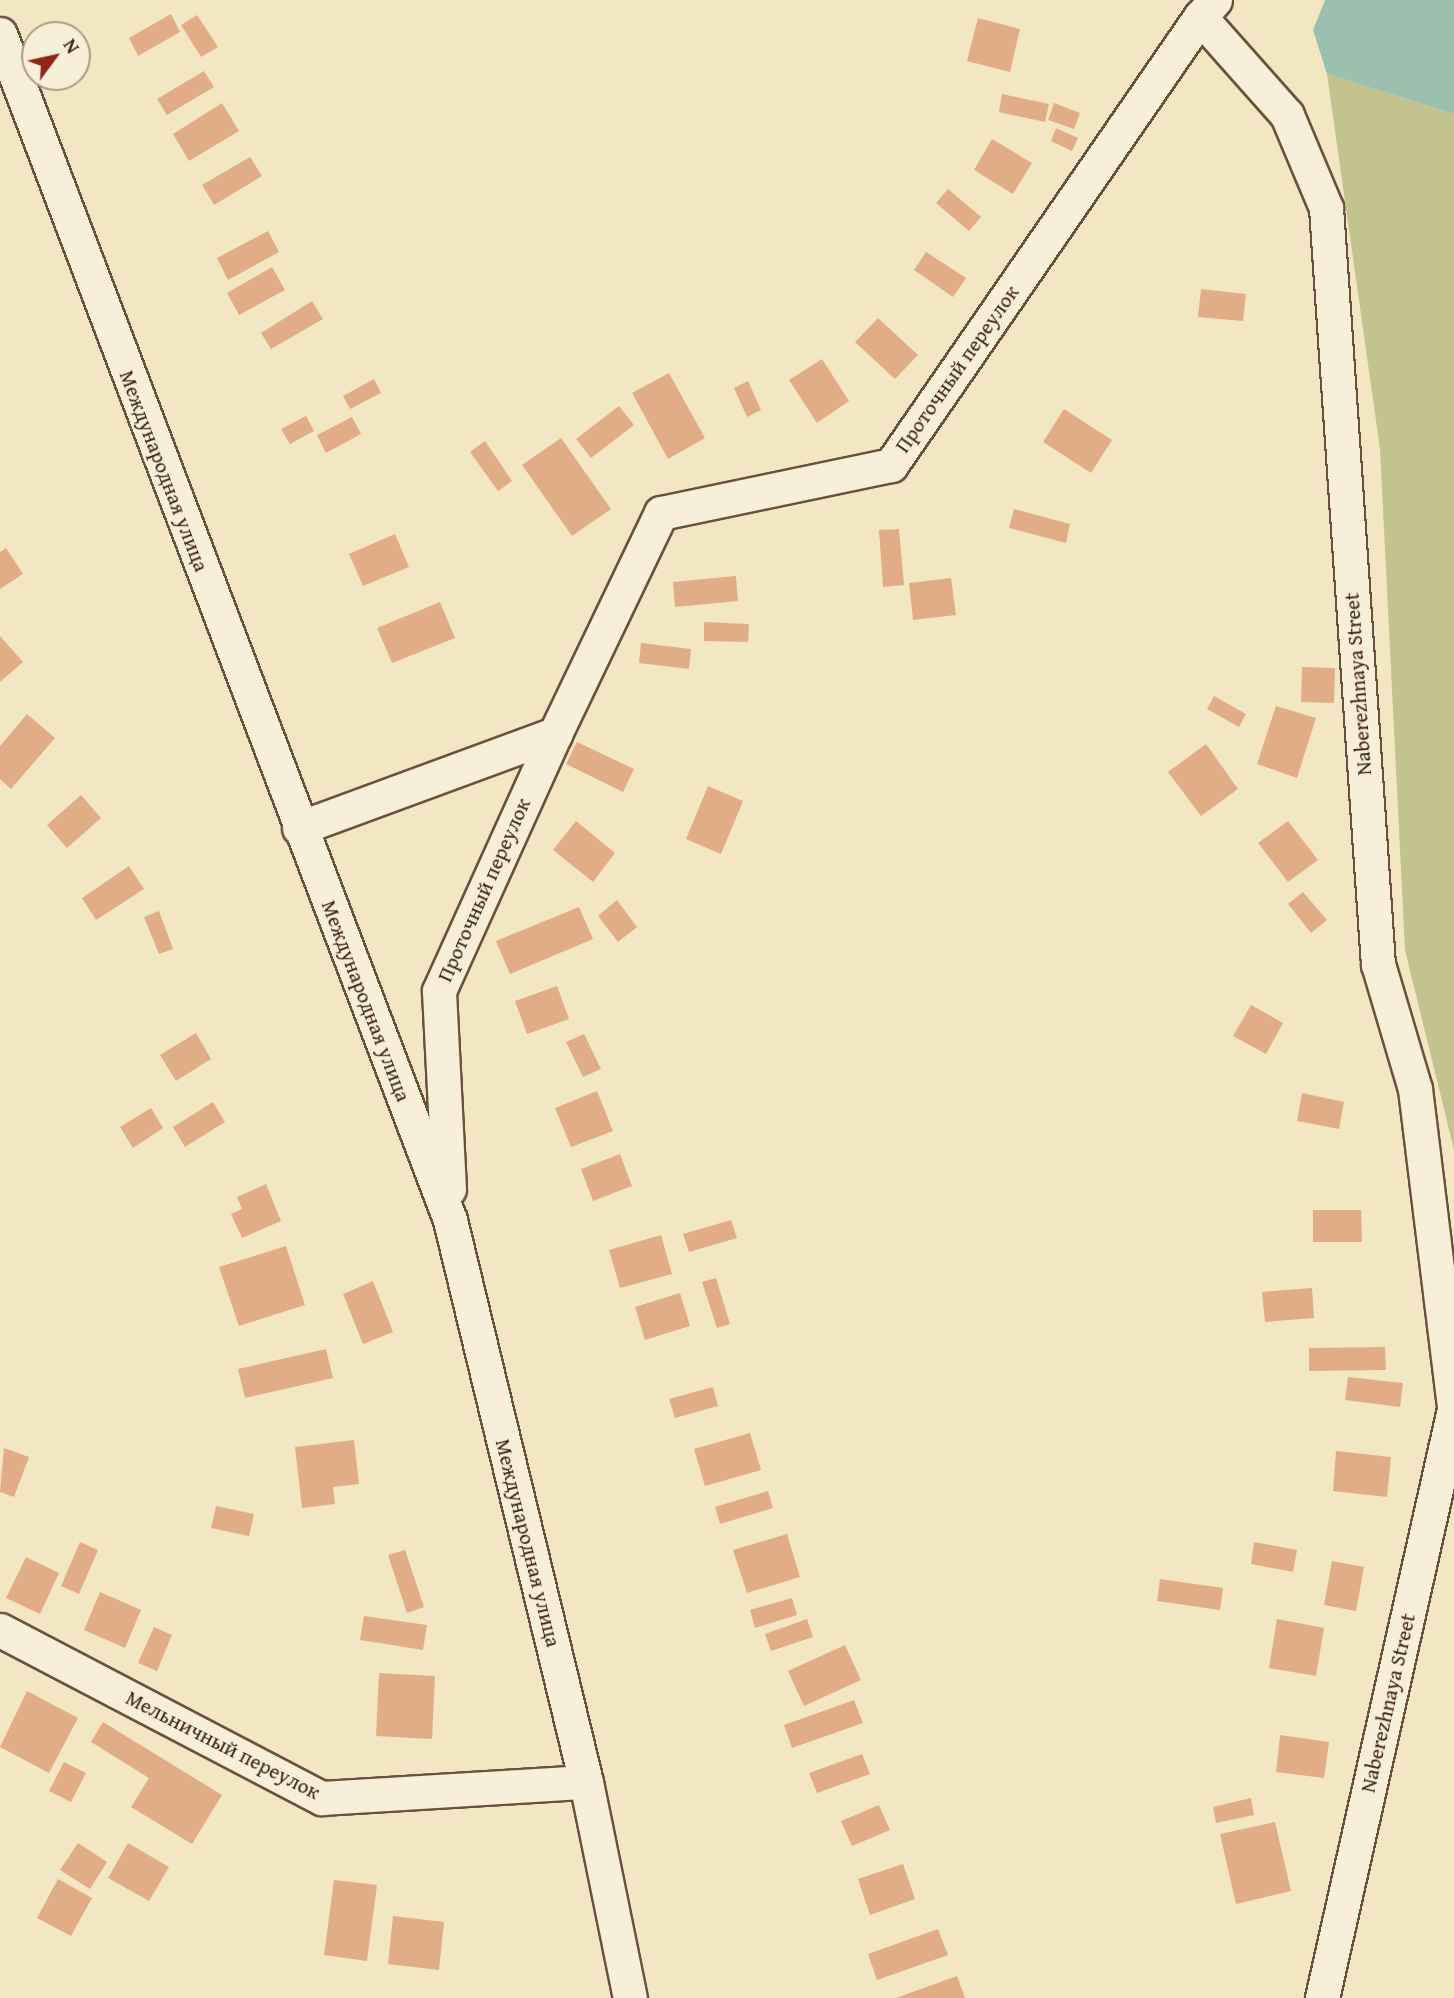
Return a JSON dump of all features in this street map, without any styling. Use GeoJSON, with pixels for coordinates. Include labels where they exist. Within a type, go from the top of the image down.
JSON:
{"type":"FeatureCollection","features":[{"type":"Feature","properties":{"kind":"street","name":"Проточный переулок"},"geometry":{"type":"LineString","coordinates":[[450,1220],[439,991],[555,734],[661,513],[891,465],[1207,8]]}},
{"type":"Feature","properties":{"kind":"street","name":"Naberezhnaya Street"},"geometry":{"type":"LineString","coordinates":[[1207,8],[1287,115],[1326,208],[1378,964],[1415,1089],[1454,1408],[1322,1998]]}},
{"type":"Feature","properties":{"kind":"street","name":"Международная улица"},"geometry":{"type":"LineString","coordinates":[[0,34],[299,828],[450,1220],[586,1782],[630,1998]]}},
{"type":"Feature","properties":{"kind":"street"},"geometry":{"type":"LineString","coordinates":[[299,828],[555,734]]}},
{"type":"Feature","properties":{"kind":"street","name":"Мельничный переулок"},"geometry":{"type":"LineString","coordinates":[[0,1630],[322,1798],[586,1782]]}},
{"type":"Feature","properties":{"kind":"green space"},"geometry":{"type":"Polygon","coordinates":[[[1327,74],[1454,114],[1454,1150],[1405,950],[1380,449],[1327,74]]]}},
{"type":"Feature","properties":{"kind":"shaded area"},"geometry":{"type":"Polygon","coordinates":[[[1325,0],[1454,0],[1454,114],[1327,74],[1313,30],[1325,0]]]}},
{"type":"Feature","properties":{"kind":"building"},"geometry":{"type":"Polygon","coordinates":[[[171,14],[180,32],[138,56],[129,38],[171,14]]]}},
{"type":"Feature","properties":{"kind":"building"},"geometry":{"type":"Polygon","coordinates":[[[197,15],[218,47],[201,57],[181,25],[197,15]]]}},
{"type":"Feature","properties":{"kind":"building"},"geometry":{"type":"Polygon","coordinates":[[[978,18],[1020,29],[1010,72],[967,61],[978,18]]]}},
{"type":"Feature","properties":{"kind":"building"},"geometry":{"type":"Polygon","coordinates":[[[204,71],[214,87],[167,115],[157,99],[204,71]]]}},
{"type":"Feature","properties":{"kind":"building"},"geometry":{"type":"Polygon","coordinates":[[[1002,94],[1049,104],[1045,122],[999,112],[1002,94]]]}},
{"type":"Feature","properties":{"kind":"building"},"geometry":{"type":"Polygon","coordinates":[[[222,103],[239,131],[189,161],[173,134],[222,103]]]}},
{"type":"Feature","properties":{"kind":"building"},"geometry":{"type":"Polygon","coordinates":[[[1054,103],[1080,113],[1074,129],[1048,120],[1054,103]]]}},
{"type":"Feature","properties":{"kind":"building"},"geometry":{"type":"Polygon","coordinates":[[[1056,128],[1078,138],[1072,151],[1051,141],[1056,128]]]}},
{"type":"Feature","properties":{"kind":"building"},"geometry":{"type":"Polygon","coordinates":[[[992,139],[1032,163],[1013,194],[974,170],[992,139]]]}},
{"type":"Feature","properties":{"kind":"building"},"geometry":{"type":"Polygon","coordinates":[[[250,157],[262,176],[214,205],[202,185],[250,157]]]}},
{"type":"Feature","properties":{"kind":"building"},"geometry":{"type":"Polygon","coordinates":[[[948,189],[981,217],[969,231],[936,203],[948,189]]]}},
{"type":"Feature","properties":{"kind":"building"},"geometry":{"type":"Polygon","coordinates":[[[268,231],[279,252],[228,280],[217,258],[268,231]]]}},
{"type":"Feature","properties":{"kind":"building"},"geometry":{"type":"Polygon","coordinates":[[[926,252],[966,278],[953,297],[914,270],[926,252]]]}},
{"type":"Feature","properties":{"kind":"building"},"geometry":{"type":"Polygon","coordinates":[[[272,267],[285,290],[239,315],[227,293],[272,267]]]}},
{"type":"Feature","properties":{"kind":"building"},"geometry":{"type":"Polygon","coordinates":[[[1201,289],[1246,294],[1243,321],[1198,317],[1201,289]]]}},
{"type":"Feature","properties":{"kind":"building"},"geometry":{"type":"Polygon","coordinates":[[[312,301],[323,319],[271,349],[261,333],[312,301]]]}},
{"type":"Feature","properties":{"kind":"building"},"geometry":{"type":"Polygon","coordinates":[[[878,318],[918,355],[895,379],[855,342],[878,318]]]}},
{"type":"Feature","properties":{"kind":"building"},"geometry":{"type":"Polygon","coordinates":[[[822,359],[849,401],[817,423],[789,380],[822,359]]]}},
{"type":"Feature","properties":{"kind":"building"},"geometry":{"type":"Polygon","coordinates":[[[669,373],[705,438],[668,459],[632,393],[669,373]]]}},
{"type":"Feature","properties":{"kind":"building"},"geometry":{"type":"Polygon","coordinates":[[[374,379],[381,393],[350,409],[343,396],[374,379]]]}},
{"type":"Feature","properties":{"kind":"building"},"geometry":{"type":"Polygon","coordinates":[[[748,381],[761,410],[747,417],[734,388],[748,381]]]}},
{"type":"Feature","properties":{"kind":"building"},"geometry":{"type":"Polygon","coordinates":[[[619,406],[634,425],[591,458],[576,439],[619,406]]]}},
{"type":"Feature","properties":{"kind":"building"},"geometry":{"type":"Polygon","coordinates":[[[1064,409],[1112,440],[1091,473],[1043,442],[1064,409]]]}},
{"type":"Feature","properties":{"kind":"building"},"geometry":{"type":"Polygon","coordinates":[[[306,416],[314,431],[290,444],[281,429],[306,416]]]}},
{"type":"Feature","properties":{"kind":"building"},"geometry":{"type":"Polygon","coordinates":[[[352,417],[361,434],[326,453],[317,435],[352,417]]]}},
{"type":"Feature","properties":{"kind":"building"},"geometry":{"type":"Polygon","coordinates":[[[561,438],[611,509],[572,536],[522,465],[561,438]]]}},
{"type":"Feature","properties":{"kind":"building"},"geometry":{"type":"Polygon","coordinates":[[[485,441],[512,481],[498,491],[470,452],[485,441]]]}},
{"type":"Feature","properties":{"kind":"building"},"geometry":{"type":"Polygon","coordinates":[[[1014,509],[1070,524],[1066,543],[1009,528],[1014,509]]]}},
{"type":"Feature","properties":{"kind":"building"},"geometry":{"type":"Polygon","coordinates":[[[899,529],[904,585],[883,587],[879,530],[899,529]]]}},
{"type":"Feature","properties":{"kind":"building"},"geometry":{"type":"Polygon","coordinates":[[[395,534],[409,567],[363,586],[349,554],[395,534]]]}},
{"type":"Feature","properties":{"kind":"building"},"geometry":{"type":"Polygon","coordinates":[[[6,548],[23,574],[0,589],[0,552],[6,548]]]}},
{"type":"Feature","properties":{"kind":"building"},"geometry":{"type":"Polygon","coordinates":[[[736,576],[738,601],[675,607],[673,582],[736,576]]]}},
{"type":"Feature","properties":{"kind":"building"},"geometry":{"type":"Polygon","coordinates":[[[951,578],[956,615],[913,620],[909,583],[951,578]]]}},
{"type":"Feature","properties":{"kind":"building"},"geometry":{"type":"Polygon","coordinates":[[[440,602],[455,638],[392,663],[377,628],[440,602]]]}},
{"type":"Feature","properties":{"kind":"building"},"geometry":{"type":"Polygon","coordinates":[[[704,622],[749,624],[748,642],[704,641],[704,622]]]}},
{"type":"Feature","properties":{"kind":"building"},"geometry":{"type":"Polygon","coordinates":[[[0,636],[23,662],[0,682],[0,636]]]}},
{"type":"Feature","properties":{"kind":"building"},"geometry":{"type":"Polygon","coordinates":[[[641,643],[691,649],[689,669],[639,663],[641,643]]]}},
{"type":"Feature","properties":{"kind":"building"},"geometry":{"type":"Polygon","coordinates":[[[1302,667],[1335,668],[1334,703],[1301,702],[1302,667]]]}},
{"type":"Feature","properties":{"kind":"building"},"geometry":{"type":"Polygon","coordinates":[[[1214,696],[1246,714],[1239,727],[1207,709],[1214,696]]]}},
{"type":"Feature","properties":{"kind":"building"},"geometry":{"type":"Polygon","coordinates":[[[1276,706],[1316,718],[1297,778],[1257,764],[1276,706]]]}},
{"type":"Feature","properties":{"kind":"building"},"geometry":{"type":"Polygon","coordinates":[[[27,714],[55,738],[11,789],[0,779],[0,746],[27,714]]]}},
{"type":"Feature","properties":{"kind":"building"},"geometry":{"type":"Polygon","coordinates":[[[577,742],[634,769],[623,792],[566,764],[577,742]]]}},
{"type":"Feature","properties":{"kind":"building"},"geometry":{"type":"Polygon","coordinates":[[[1206,744],[1238,789],[1201,816],[1168,772],[1206,744]]]}},
{"type":"Feature","properties":{"kind":"building"},"geometry":{"type":"Polygon","coordinates":[[[708,786],[743,801],[721,854],[686,839],[708,786]]]}},
{"type":"Feature","properties":{"kind":"building"},"geometry":{"type":"Polygon","coordinates":[[[81,795],[101,818],[67,848],[47,825],[81,795]]]}},
{"type":"Feature","properties":{"kind":"building"},"geometry":{"type":"Polygon","coordinates":[[[576,821],[615,853],[593,882],[553,850],[576,821]]]}},
{"type":"Feature","properties":{"kind":"building"},"geometry":{"type":"Polygon","coordinates":[[[1288,821],[1318,860],[1288,882],[1258,843],[1288,821]]]}},
{"type":"Feature","properties":{"kind":"building"},"geometry":{"type":"Polygon","coordinates":[[[129,866],[144,889],[96,920],[82,898],[129,866]]]}},
{"type":"Feature","properties":{"kind":"building"},"geometry":{"type":"Polygon","coordinates":[[[1303,892],[1327,920],[1311,933],[1288,904],[1303,892]]]}},
{"type":"Feature","properties":{"kind":"building"},"geometry":{"type":"Polygon","coordinates":[[[617,900],[637,927],[618,942],[598,916],[617,900]]]}},
{"type":"Feature","properties":{"kind":"building"},"geometry":{"type":"Polygon","coordinates":[[[579,907],[593,939],[510,974],[496,941],[579,907]]]}},
{"type":"Feature","properties":{"kind":"building"},"geometry":{"type":"Polygon","coordinates":[[[159,911],[173,949],[159,954],[144,917],[159,911]]]}},
{"type":"Feature","properties":{"kind":"building"},"geometry":{"type":"Polygon","coordinates":[[[557,986],[569,1019],[527,1034],[515,1001],[557,986]]]}},
{"type":"Feature","properties":{"kind":"building"},"geometry":{"type":"Polygon","coordinates":[[[1251,1005],[1283,1023],[1266,1054],[1233,1036],[1251,1005]]]}},
{"type":"Feature","properties":{"kind":"building"},"geometry":{"type":"Polygon","coordinates":[[[196,1033],[211,1059],[176,1081],[160,1055],[196,1033]]]}},
{"type":"Feature","properties":{"kind":"building"},"geometry":{"type":"Polygon","coordinates":[[[584,1034],[601,1069],[583,1077],[566,1042],[584,1034]]]}},
{"type":"Feature","properties":{"kind":"building"},"geometry":{"type":"Polygon","coordinates":[[[597,1091],[613,1131],[571,1147],[555,1108],[597,1091]]]}},
{"type":"Feature","properties":{"kind":"building"},"geometry":{"type":"Polygon","coordinates":[[[1302,1093],[1344,1102],[1339,1129],[1297,1121],[1302,1093]]]}},
{"type":"Feature","properties":{"kind":"building"},"geometry":{"type":"Polygon","coordinates":[[[213,1102],[225,1122],[185,1147],[173,1127],[213,1102]]]}},
{"type":"Feature","properties":{"kind":"building"},"geometry":{"type":"Polygon","coordinates":[[[151,1108],[163,1128],[133,1148],[120,1127],[151,1108]]]}},
{"type":"Feature","properties":{"kind":"building"},"geometry":{"type":"Polygon","coordinates":[[[620,1154],[632,1186],[593,1201],[581,1169],[620,1154]]]}},
{"type":"Feature","properties":{"kind":"building"},"geometry":{"type":"Polygon","coordinates":[[[266,1184],[281,1221],[242,1238],[231,1214],[242,1209],[237,1197],[266,1184]]]}},
{"type":"Feature","properties":{"kind":"building"},"geometry":{"type":"Polygon","coordinates":[[[1313,1210],[1361,1210],[1362,1242],[1313,1242],[1313,1210]]]}},
{"type":"Feature","properties":{"kind":"building"},"geometry":{"type":"Polygon","coordinates":[[[731,1220],[737,1238],[689,1252],[683,1234],[731,1220]]]}},
{"type":"Feature","properties":{"kind":"building"},"geometry":{"type":"Polygon","coordinates":[[[661,1235],[672,1274],[620,1288],[609,1250],[661,1235]]]}},
{"type":"Feature","properties":{"kind":"building"},"geometry":{"type":"Polygon","coordinates":[[[286,1246],[305,1305],[239,1326],[219,1267],[286,1246]]]}},
{"type":"Feature","properties":{"kind":"building"},"geometry":{"type":"Polygon","coordinates":[[[716,1278],[730,1324],[717,1328],[702,1282],[716,1278]]]}},
{"type":"Feature","properties":{"kind":"building"},"geometry":{"type":"Polygon","coordinates":[[[373,1281],[393,1332],[363,1344],[343,1294],[373,1281]]]}},
{"type":"Feature","properties":{"kind":"building"},"geometry":{"type":"Polygon","coordinates":[[[1312,1288],[1314,1318],[1265,1322],[1262,1292],[1312,1288]]]}},
{"type":"Feature","properties":{"kind":"building"},"geometry":{"type":"Polygon","coordinates":[[[680,1293],[690,1326],[645,1340],[635,1307],[680,1293]]]}},
{"type":"Feature","properties":{"kind":"building"},"geometry":{"type":"Polygon","coordinates":[[[1385,1347],[1386,1370],[1309,1371],[1309,1348],[1385,1347]]]}},
{"type":"Feature","properties":{"kind":"building"},"geometry":{"type":"Polygon","coordinates":[[[326,1349],[333,1378],[245,1398],[238,1369],[326,1349]]]}},
{"type":"Feature","properties":{"kind":"building"},"geometry":{"type":"Polygon","coordinates":[[[1348,1377],[1403,1383],[1400,1407],[1345,1400],[1348,1377]]]}},
{"type":"Feature","properties":{"kind":"building"},"geometry":{"type":"Polygon","coordinates":[[[713,1387],[718,1406],[675,1418],[669,1399],[713,1387]]]}},
{"type":"Feature","properties":{"kind":"building"},"geometry":{"type":"Polygon","coordinates":[[[750,1433],[761,1470],[705,1486],[694,1449],[750,1433]]]}},
{"type":"Feature","properties":{"kind":"building"},"geometry":{"type":"Polygon","coordinates":[[[354,1440],[359,1484],[333,1487],[335,1504],[302,1508],[295,1447],[354,1440]]]}},
{"type":"Feature","properties":{"kind":"building"},"geometry":{"type":"Polygon","coordinates":[[[4,1448],[29,1457],[14,1497],[0,1492],[4,1448]]]}},
{"type":"Feature","properties":{"kind":"building"},"geometry":{"type":"Polygon","coordinates":[[[1336,1451],[1391,1457],[1387,1497],[1333,1491],[1336,1451]]]}},
{"type":"Feature","properties":{"kind":"building"},"geometry":{"type":"Polygon","coordinates":[[[768,1491],[773,1508],[720,1524],[715,1507],[768,1491]]]}},
{"type":"Feature","properties":{"kind":"building"},"geometry":{"type":"Polygon","coordinates":[[[216,1506],[254,1514],[249,1536],[211,1528],[216,1506]]]}},
{"type":"Feature","properties":{"kind":"building"},"geometry":{"type":"Polygon","coordinates":[[[787,1534],[800,1577],[747,1593],[733,1550],[787,1534]]]}},
{"type":"Feature","properties":{"kind":"building"},"geometry":{"type":"Polygon","coordinates":[[[80,1542],[98,1550],[79,1594],[61,1586],[80,1542]]]}},
{"type":"Feature","properties":{"kind":"building"},"geometry":{"type":"Polygon","coordinates":[[[1254,1542],[1297,1550],[1293,1572],[1251,1564],[1254,1542]]]}},
{"type":"Feature","properties":{"kind":"building"},"geometry":{"type":"Polygon","coordinates":[[[405,1550],[424,1607],[407,1613],[388,1555],[405,1550]]]}},
{"type":"Feature","properties":{"kind":"building"},"geometry":{"type":"Polygon","coordinates":[[[26,1557],[59,1573],[40,1614],[6,1598],[26,1557]]]}},
{"type":"Feature","properties":{"kind":"building"},"geometry":{"type":"Polygon","coordinates":[[[1332,1561],[1364,1567],[1356,1611],[1324,1605],[1332,1561]]]}},
{"type":"Feature","properties":{"kind":"building"},"geometry":{"type":"Polygon","coordinates":[[[1160,1579],[1223,1588],[1220,1610],[1157,1601],[1160,1579]]]}},
{"type":"Feature","properties":{"kind":"building"},"geometry":{"type":"Polygon","coordinates":[[[100,1592],[141,1610],[125,1648],[84,1630],[100,1592]]]}},
{"type":"Feature","properties":{"kind":"building"},"geometry":{"type":"Polygon","coordinates":[[[792,1598],[797,1615],[755,1628],[750,1610],[792,1598]]]}},
{"type":"Feature","properties":{"kind":"building"},"geometry":{"type":"Polygon","coordinates":[[[364,1616],[427,1625],[423,1650],[360,1640],[364,1616]]]}},
{"type":"Feature","properties":{"kind":"building"},"geometry":{"type":"Polygon","coordinates":[[[807,1619],[813,1637],[771,1651],[765,1634],[807,1619]]]}},
{"type":"Feature","properties":{"kind":"building"},"geometry":{"type":"Polygon","coordinates":[[[1277,1619],[1324,1628],[1316,1676],[1269,1668],[1277,1619]]]}},
{"type":"Feature","properties":{"kind":"building"},"geometry":{"type":"Polygon","coordinates":[[[154,1627],[172,1635],[157,1671],[138,1663],[154,1627]]]}},
{"type":"Feature","properties":{"kind":"building"},"geometry":{"type":"Polygon","coordinates":[[[845,1645],[861,1680],[804,1706],[788,1671],[845,1645]]]}},
{"type":"Feature","properties":{"kind":"building"},"geometry":{"type":"Polygon","coordinates":[[[379,1673],[435,1676],[432,1739],[376,1736],[379,1673]]]}},
{"type":"Feature","properties":{"kind":"building"},"geometry":{"type":"Polygon","coordinates":[[[27,1691],[78,1718],[49,1773],[0,1747],[27,1691]]]}},
{"type":"Feature","properties":{"kind":"building"},"geometry":{"type":"Polygon","coordinates":[[[854,1700],[863,1723],[792,1748],[784,1725],[854,1700]]]}},
{"type":"Feature","properties":{"kind":"building"},"geometry":{"type":"Polygon","coordinates":[[[103,1722],[222,1795],[192,1844],[131,1807],[149,1778],[91,1742],[103,1722]]]}},
{"type":"Feature","properties":{"kind":"building"},"geometry":{"type":"Polygon","coordinates":[[[1280,1735],[1329,1742],[1324,1778],[1276,1772],[1280,1735]]]}},
{"type":"Feature","properties":{"kind":"building"},"geometry":{"type":"Polygon","coordinates":[[[862,1754],[870,1774],[817,1793],[809,1773],[862,1754]]]}},
{"type":"Feature","properties":{"kind":"building"},"geometry":{"type":"Polygon","coordinates":[[[64,1762],[86,1773],[71,1802],[49,1791],[64,1762]]]}},
{"type":"Feature","properties":{"kind":"building"},"geometry":{"type":"Polygon","coordinates":[[[1251,1798],[1254,1815],[1216,1823],[1213,1807],[1251,1798]]]}},
{"type":"Feature","properties":{"kind":"building"},"geometry":{"type":"Polygon","coordinates":[[[879,1805],[890,1830],[852,1846],[841,1821],[879,1805]]]}},
{"type":"Feature","properties":{"kind":"building"},"geometry":{"type":"Polygon","coordinates":[[[1275,1822],[1291,1891],[1236,1904],[1220,1834],[1275,1822]]]}},
{"type":"Feature","properties":{"kind":"building"},"geometry":{"type":"Polygon","coordinates":[[[78,1843],[107,1862],[90,1889],[60,1870],[78,1843]]]}},
{"type":"Feature","properties":{"kind":"building"},"geometry":{"type":"Polygon","coordinates":[[[128,1843],[169,1867],[149,1901],[108,1878],[128,1843]]]}},
{"type":"Feature","properties":{"kind":"building"},"geometry":{"type":"Polygon","coordinates":[[[903,1864],[915,1899],[870,1915],[858,1879],[903,1864]]]}},
{"type":"Feature","properties":{"kind":"building"},"geometry":{"type":"Polygon","coordinates":[[[58,1879],[92,1898],[71,1936],[37,1918],[58,1879]]]}},
{"type":"Feature","properties":{"kind":"building"},"geometry":{"type":"Polygon","coordinates":[[[334,1880],[377,1885],[367,1961],[324,1955],[334,1880]]]}},
{"type":"Feature","properties":{"kind":"building"},"geometry":{"type":"Polygon","coordinates":[[[393,1916],[444,1922],[439,1970],[388,1964],[393,1916]]]}},
{"type":"Feature","properties":{"kind":"building"},"geometry":{"type":"Polygon","coordinates":[[[938,1929],[948,1955],[877,1980],[868,1954],[938,1929]]]}},
{"type":"Feature","properties":{"kind":"building"},"geometry":{"type":"Polygon","coordinates":[[[957,1976],[965,1998],[896,1998],[957,1976]]]}}]}
